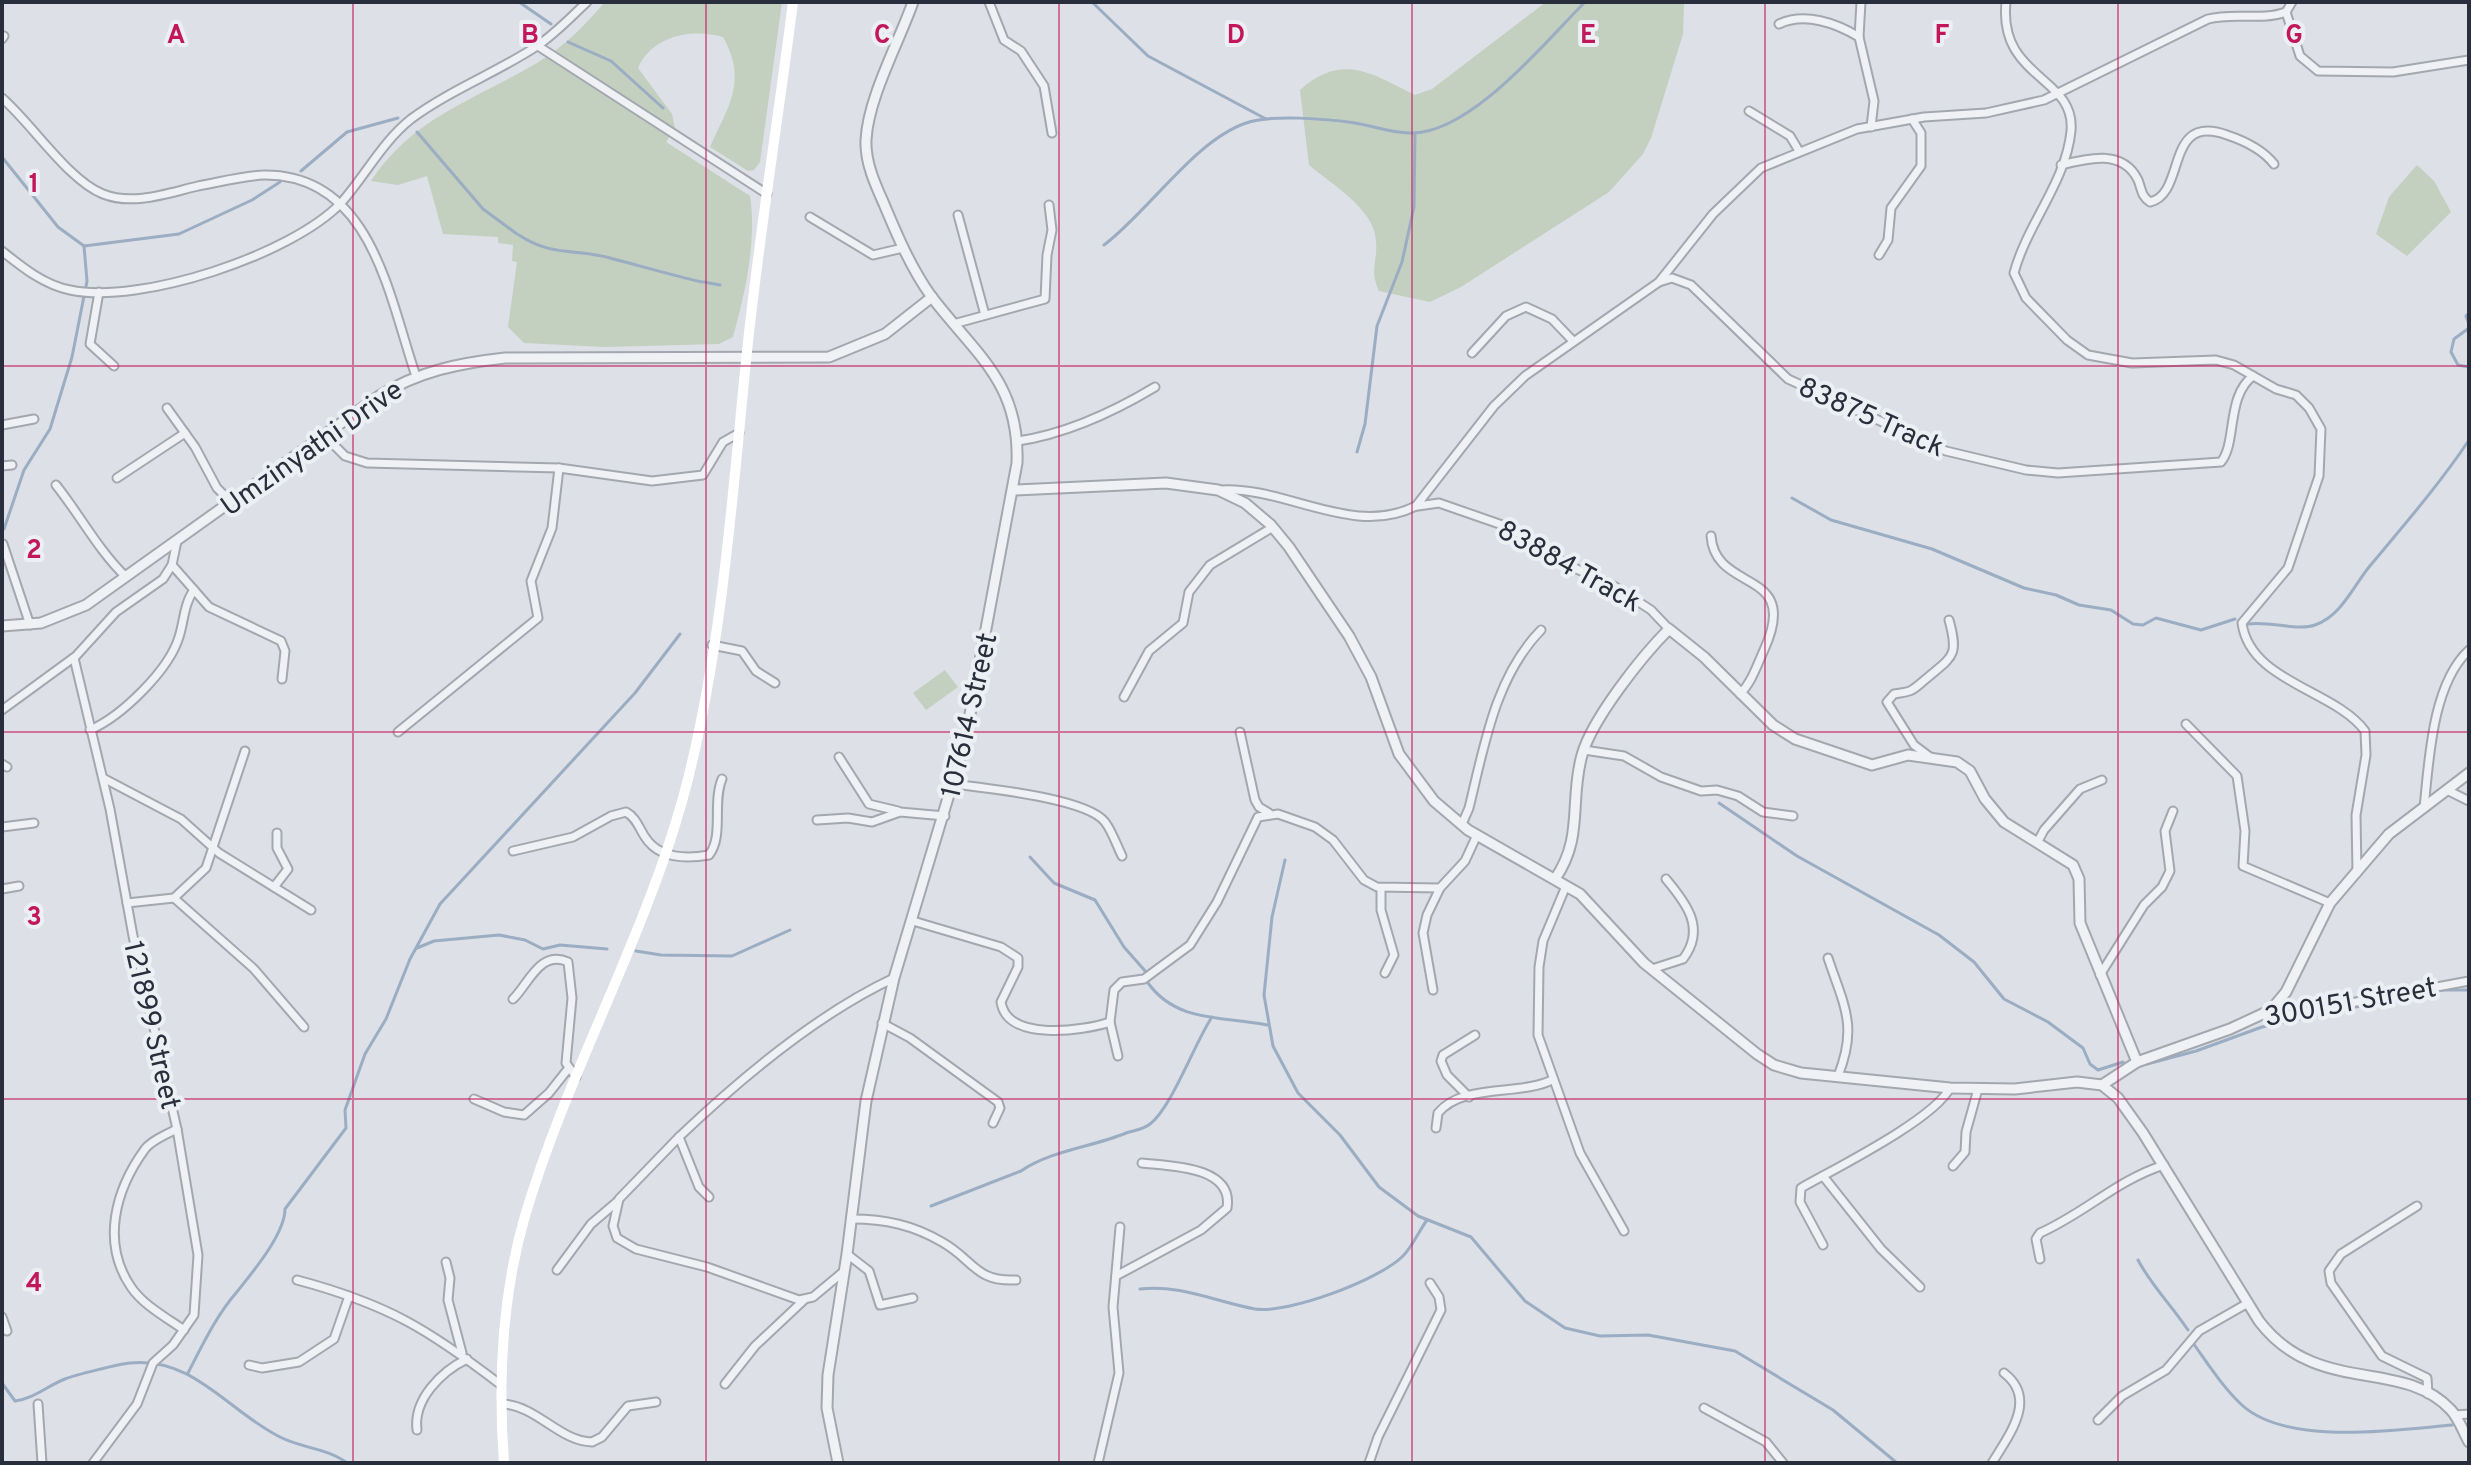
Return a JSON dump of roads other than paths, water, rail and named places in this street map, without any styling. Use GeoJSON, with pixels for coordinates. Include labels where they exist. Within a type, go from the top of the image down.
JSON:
{"type":"FeatureCollection","features":[{"type":"Feature","properties":{"kind":"main road"},"geometry":{"type":"LineString","coordinates":[[504,1463],[501,1385],[510,1282],[524,1220],[572,1073],[665,854],[688,779],[712,645],[793,2]]}},
{"type":"Feature","properties":{"kind":"street"},"geometry":{"type":"LineString","coordinates":[[2,251],[49,283],[96,292],[147,287],[242,263],[285,244],[340,203],[409,121],[538,46],[587,2]]}},
{"type":"Feature","properties":{"kind":"street"},"geometry":{"type":"LineString","coordinates":[[989,2],[1004,40],[1021,51],[1044,86],[1052,133]]}},
{"type":"Feature","properties":{"kind":"street"},"geometry":{"type":"LineString","coordinates":[[1861,2],[1859,37],[1874,101],[1871,127]]}},
{"type":"Feature","properties":{"kind":"street"},"geometry":{"type":"LineString","coordinates":[[2006,2],[2005,28],[2014,50],[2021,62],[2058,94],[2069,115],[2071,129],[2061,165],[2021,248],[2014,273],[2026,298],[2067,340],[2088,355],[2132,363],[2216,360],[2234,365],[2301,399],[2321,429],[2323,449],[2319,476],[2288,568],[2281,580],[2245,615],[2243,629],[2280,676],[2346,712],[2365,731],[2366,755],[2356,815],[2357,874]]}},
{"type":"Feature","properties":{"kind":"street"},"geometry":{"type":"LineString","coordinates":[[1014,490],[1166,483],[1218,490],[1242,489],[1367,518],[1390,517],[1416,506],[1494,406],[1573,341],[1659,282],[1741,183],[1761,168],[1799,151],[1871,127],[1912,119],[2016,108],[2058,94],[2208,19],[2248,14],[2276,16],[2286,12],[2292,2]]}},
{"type":"Feature","properties":{"kind":"street","name":"107614 Street"},"geometry":{"type":"LineString","coordinates":[[838,1463],[826,1396],[866,1101],[894,978],[945,816],[968,729],[1014,490],[1018,441],[999,377],[957,323],[932,297],[903,248],[875,182],[866,139],[874,105],[910,3]]}},
{"type":"Feature","properties":{"kind":"street"},"geometry":{"type":"LineString","coordinates":[[2286,12],[2300,56],[2318,71],[2393,72],[2469,60]]}},
{"type":"Feature","properties":{"kind":"street"},"geometry":{"type":"LineString","coordinates":[[1779,24],[1803,18],[1839,26],[1859,37]]}},
{"type":"Feature","properties":{"kind":"street"},"geometry":{"type":"LineString","coordinates":[[538,46],[767,194]]}},
{"type":"Feature","properties":{"kind":"street"},"geometry":{"type":"LineString","coordinates":[[2,98],[79,179],[104,195],[142,198],[238,178],[270,176],[306,184],[340,203],[371,243],[416,376]]}},
{"type":"Feature","properties":{"kind":"street"},"geometry":{"type":"LineString","coordinates":[[1749,111],[1790,136],[1799,151]]}},
{"type":"Feature","properties":{"kind":"street"},"geometry":{"type":"LineString","coordinates":[[1879,255],[1888,240],[1891,208],[1921,166],[1921,133],[1912,119]]}},
{"type":"Feature","properties":{"kind":"street"},"geometry":{"type":"LineString","coordinates":[[2061,165],[2098,157],[2113,159],[2134,176],[2143,197],[2150,202],[2161,197],[2186,141],[2208,130],[2234,137],[2263,152],[2274,164]]}},
{"type":"Feature","properties":{"kind":"street"},"geometry":{"type":"LineString","coordinates":[[957,323],[1038,304],[1047,296],[1047,255],[1052,230],[1049,205]]}},
{"type":"Feature","properties":{"kind":"street"},"geometry":{"type":"LineString","coordinates":[[958,215],[985,315]]}},
{"type":"Feature","properties":{"kind":"street"},"geometry":{"type":"LineString","coordinates":[[810,217],[873,255],[903,248]]}},
{"type":"Feature","properties":{"kind":"street","name":"83875 Track"},"geometry":{"type":"LineString","coordinates":[[1659,282],[1667,278],[1691,285],[1788,379],[1891,424],[1928,445],[2026,470],[2058,473],[2221,462],[2228,449],[2231,418],[2246,381],[2253,376]]}},
{"type":"Feature","properties":{"kind":"street"},"geometry":{"type":"LineString","coordinates":[[96,292],[90,344],[114,366]]}},
{"type":"Feature","properties":{"kind":"street","name":"Umzinyathi Drive"},"geometry":{"type":"LineString","coordinates":[[2,626],[30,625],[76,610],[379,396],[416,376],[471,362],[505,358],[829,357],[851,351],[885,334],[932,297]]}},
{"type":"Feature","properties":{"kind":"street"},"geometry":{"type":"LineString","coordinates":[[1472,353],[1506,316],[1526,307],[1552,319],[1573,341]]}},
{"type":"Feature","properties":{"kind":"street"},"geometry":{"type":"LineString","coordinates":[[1018,441],[1044,435],[1125,405],[1155,387]]}},
{"type":"Feature","properties":{"kind":"street"},"geometry":{"type":"LineString","coordinates":[[167,408],[213,483],[231,502]]}},
{"type":"Feature","properties":{"kind":"street"},"geometry":{"type":"LineString","coordinates":[[2,425],[34,419]]}},
{"type":"Feature","properties":{"kind":"street"},"geometry":{"type":"LineString","coordinates":[[117,478],[185,433]]}},
{"type":"Feature","properties":{"kind":"street"},"geometry":{"type":"LineString","coordinates":[[324,435],[348,458],[367,463],[559,468],[635,480],[701,476],[709,470],[723,442],[739,433]]}},
{"type":"Feature","properties":{"kind":"street"},"geometry":{"type":"LineString","coordinates":[[2,466],[12,465]]}},
{"type":"Feature","properties":{"kind":"street"},"geometry":{"type":"LineString","coordinates":[[398,732],[538,618],[531,581],[552,528],[559,468]]}},
{"type":"Feature","properties":{"kind":"street"},"geometry":{"type":"LineString","coordinates":[[56,485],[90,528],[105,557],[126,577]]}},
{"type":"Feature","properties":{"kind":"street"},"geometry":{"type":"LineString","coordinates":[[1218,490],[1245,503],[1273,527],[1349,636],[1371,677],[1399,754],[1434,801],[1477,835],[1593,904],[1651,969],[1774,1065],[1801,1073],[1950,1088],[2077,1082],[2102,1085],[2118,1098],[2164,1165],[2248,1303],[2278,1343],[2316,1366],[2383,1379],[2428,1394],[2455,1415],[2469,1442]]}},
{"type":"Feature","properties":{"kind":"street","name":"83884 Track"},"geometry":{"type":"LineString","coordinates":[[1416,506],[1439,503],[1508,527],[1568,565],[1614,586],[1651,610],[1773,725],[1795,739],[1865,764],[1881,765],[1908,755],[1930,757]]}},
{"type":"Feature","properties":{"kind":"street"},"geometry":{"type":"LineString","coordinates":[[1124,697],[1149,651],[1183,623],[1189,592],[1210,565],[1273,527]]}},
{"type":"Feature","properties":{"kind":"street"},"geometry":{"type":"LineString","coordinates":[[1711,536],[1723,563],[1760,589],[1775,609],[1775,626],[1740,694]]}},
{"type":"Feature","properties":{"kind":"street"},"geometry":{"type":"LineString","coordinates":[[2,710],[74,658],[109,618],[157,584],[172,565],[177,541]]}},
{"type":"Feature","properties":{"kind":"street"},"geometry":{"type":"LineString","coordinates":[[3,544],[30,625]]}},
{"type":"Feature","properties":{"kind":"street"},"geometry":{"type":"LineString","coordinates":[[172,565],[215,611],[281,641],[285,651],[282,679]]}},
{"type":"Feature","properties":{"kind":"street"},"geometry":{"type":"LineString","coordinates":[[90,730],[120,711],[150,682],[176,644],[194,590]]}},
{"type":"Feature","properties":{"kind":"street"},"geometry":{"type":"LineString","coordinates":[[1949,620],[1955,645],[1947,665],[1913,692],[1894,694],[1887,702],[1914,745],[1930,757],[1965,767],[1998,817],[2073,865],[2079,881],[2080,923],[2137,1062]]}},
{"type":"Feature","properties":{"kind":"street"},"geometry":{"type":"LineString","coordinates":[[1555,879],[1571,851],[1584,750],[1605,710],[1669,629]]}},
{"type":"Feature","properties":{"kind":"street"},"geometry":{"type":"LineString","coordinates":[[1462,824],[1500,694],[1520,654],[1541,630]]}},
{"type":"Feature","properties":{"kind":"street"},"geometry":{"type":"LineString","coordinates":[[712,645],[742,651],[756,671],[775,683]]}},
{"type":"Feature","properties":{"kind":"street"},"geometry":{"type":"LineString","coordinates":[[2424,808],[2426,759],[2433,734],[2455,667],[2469,650]]}},
{"type":"Feature","properties":{"kind":"street","name":"121899 Street"},"geometry":{"type":"LineString","coordinates":[[74,658],[104,779],[127,903],[177,1129],[198,1255],[196,1309],[184,1330],[156,1358],[133,1410],[93,1463]]}},
{"type":"Feature","properties":{"kind":"street"},"geometry":{"type":"LineString","coordinates":[[2186,724],[2237,776],[2245,831],[2243,866],[2330,903]]}},
{"type":"Feature","properties":{"kind":"street"},"geometry":{"type":"LineString","coordinates":[[1240,732],[1259,807],[1269,813],[1309,824],[1325,833],[1364,880],[1381,889],[1440,888]]}},
{"type":"Feature","properties":{"kind":"street"},"geometry":{"type":"LineString","coordinates":[[1584,750],[1624,756],[1661,777],[1701,791],[1717,790],[1738,796],[1763,812],[1793,816]]}},
{"type":"Feature","properties":{"kind":"street"},"geometry":{"type":"LineString","coordinates":[[127,903],[174,898],[206,868],[245,751]]}},
{"type":"Feature","properties":{"kind":"street"},"geometry":{"type":"LineString","coordinates":[[839,757],[869,804],[900,812],[945,816]]}},
{"type":"Feature","properties":{"kind":"street"},"geometry":{"type":"LineString","coordinates":[[2262,1015],[2286,992],[2330,903],[2389,834],[2469,773]]}},
{"type":"Feature","properties":{"kind":"street"},"geometry":{"type":"LineString","coordinates":[[104,779],[181,819],[213,848],[311,910]]}},
{"type":"Feature","properties":{"kind":"street"},"geometry":{"type":"LineString","coordinates":[[513,851],[573,837],[611,816],[626,812],[649,843],[665,854],[684,858],[711,853],[717,831],[715,802],[722,779]]}},
{"type":"Feature","properties":{"kind":"street"},"geometry":{"type":"LineString","coordinates":[[2037,843],[2080,789],[2102,780]]}},
{"type":"Feature","properties":{"kind":"street"},"geometry":{"type":"LineString","coordinates":[[953,784],[1049,797],[1074,807],[1104,820],[1122,856]]}},
{"type":"Feature","properties":{"kind":"street"},"geometry":{"type":"LineString","coordinates":[[2447,790],[2469,801]]}},
{"type":"Feature","properties":{"kind":"street"},"geometry":{"type":"LineString","coordinates":[[2100,975],[2144,905],[2162,887],[2170,871],[2165,831],[2173,811]]}},
{"type":"Feature","properties":{"kind":"street"},"geometry":{"type":"LineString","coordinates":[[817,820],[848,818],[872,822],[900,812]]}},
{"type":"Feature","properties":{"kind":"street"},"geometry":{"type":"LineString","coordinates":[[1118,1056],[1110,1022],[1111,997],[1119,984],[1142,980],[1190,945],[1217,902],[1258,817],[1269,813]]}},
{"type":"Feature","properties":{"kind":"street"},"geometry":{"type":"LineString","coordinates":[[2,827],[34,823]]}},
{"type":"Feature","properties":{"kind":"street"},"geometry":{"type":"LineString","coordinates":[[274,887],[288,869],[277,848],[277,833]]}},
{"type":"Feature","properties":{"kind":"street"},"geometry":{"type":"LineString","coordinates":[[1433,990],[1423,933],[1427,915],[1440,888],[1465,861],[1477,835]]}},
{"type":"Feature","properties":{"kind":"street"},"geometry":{"type":"LineString","coordinates":[[1651,969],[1667,967],[1683,959],[1695,933],[1690,913],[1666,879]]}},
{"type":"Feature","properties":{"kind":"street"},"geometry":{"type":"LineString","coordinates":[[2,889],[19,886]]}},
{"type":"Feature","properties":{"kind":"street"},"geometry":{"type":"LineString","coordinates":[[1566,886],[1553,910],[1539,967],[1538,1035],[1552,1080],[1590,1176],[1624,1231]]}},
{"type":"Feature","properties":{"kind":"street"},"geometry":{"type":"LineString","coordinates":[[1381,889],[1381,910],[1394,955],[1385,973]]}},
{"type":"Feature","properties":{"kind":"street"},"geometry":{"type":"LineString","coordinates":[[174,898],[254,969],[304,1027]]}},
{"type":"Feature","properties":{"kind":"street"},"geometry":{"type":"LineString","coordinates":[[913,921],[968,936],[1015,955],[1019,964],[1001,1006],[1016,1021],[1055,1031],[1077,1031],[1110,1022]]}},
{"type":"Feature","properties":{"kind":"street"},"geometry":{"type":"LineString","coordinates":[[1828,958],[1847,1015],[1850,1040],[1838,1076]]}},
{"type":"Feature","properties":{"kind":"street"},"geometry":{"type":"LineString","coordinates":[[474,1099],[521,1116],[572,1073],[572,998],[568,962],[562,959],[542,964],[513,999]]}},
{"type":"Feature","properties":{"kind":"street"},"geometry":{"type":"LineString","coordinates":[[557,1270],[591,1224],[679,1137],[750,1073],[841,1006],[894,978]]}},
{"type":"Feature","properties":{"kind":"street","name":"300151 Street"},"geometry":{"type":"LineString","coordinates":[[2102,1085],[2137,1062],[2262,1015],[2275,1017],[2469,981]]}},
{"type":"Feature","properties":{"kind":"street"},"geometry":{"type":"LineString","coordinates":[[882,1023],[917,1042],[998,1102],[1000,1108],[993,1123]]}},
{"type":"Feature","properties":{"kind":"street"},"geometry":{"type":"LineString","coordinates":[[1469,1097],[1447,1075],[1441,1061],[1443,1055],[1475,1035]]}},
{"type":"Feature","properties":{"kind":"street"},"geometry":{"type":"LineString","coordinates":[[1436,1128],[1440,1109],[1469,1097],[1509,1089],[1528,1090],[1552,1080]]}},
{"type":"Feature","properties":{"kind":"street"},"geometry":{"type":"LineString","coordinates":[[1823,1245],[1798,1194],[1801,1188],[1918,1118],[1945,1097],[1950,1088]]}},
{"type":"Feature","properties":{"kind":"street"},"geometry":{"type":"LineString","coordinates":[[1953,1166],[1965,1152],[1966,1132],[1978,1089]]}},
{"type":"Feature","properties":{"kind":"street"},"geometry":{"type":"LineString","coordinates":[[177,1129],[145,1149],[121,1196],[113,1224],[115,1251],[131,1286],[184,1330]]}},
{"type":"Feature","properties":{"kind":"street"},"geometry":{"type":"LineString","coordinates":[[679,1137],[699,1187],[709,1197]]}},
{"type":"Feature","properties":{"kind":"street"},"geometry":{"type":"LineString","coordinates":[[1116,1276],[1208,1225],[1227,1208],[1226,1192],[1215,1178],[1176,1167],[1142,1163]]}},
{"type":"Feature","properties":{"kind":"street"},"geometry":{"type":"LineString","coordinates":[[2040,1259],[2036,1239],[2040,1233],[2089,1207],[2118,1183],[2164,1165]]}},
{"type":"Feature","properties":{"kind":"street"},"geometry":{"type":"LineString","coordinates":[[1823,1176],[1881,1249],[1920,1287]]}},
{"type":"Feature","properties":{"kind":"street"},"geometry":{"type":"LineString","coordinates":[[619,1199],[613,1226],[617,1238],[626,1244],[804,1300]]}},
{"type":"Feature","properties":{"kind":"street"},"geometry":{"type":"LineString","coordinates":[[2417,1206],[2341,1254],[2329,1271],[2331,1283],[2376,1349],[2387,1360],[2427,1378],[2430,1384],[2428,1394]]}},
{"type":"Feature","properties":{"kind":"street"},"geometry":{"type":"LineString","coordinates":[[852,1219],[882,1219],[910,1226],[960,1252],[985,1277],[1016,1280]]}},
{"type":"Feature","properties":{"kind":"street"},"geometry":{"type":"LineString","coordinates":[[1098,1463],[1119,1373],[1113,1307],[1120,1227]]}},
{"type":"Feature","properties":{"kind":"street"},"geometry":{"type":"LineString","coordinates":[[847,1254],[869,1271],[880,1305],[913,1298]]}},
{"type":"Feature","properties":{"kind":"street"},"geometry":{"type":"LineString","coordinates":[[446,1262],[450,1278],[448,1300],[465,1357]]}},
{"type":"Feature","properties":{"kind":"street"},"geometry":{"type":"LineString","coordinates":[[725,1384],[755,1346],[804,1300],[818,1294],[843,1272]]}},
{"type":"Feature","properties":{"kind":"street"},"geometry":{"type":"LineString","coordinates":[[297,1280],[401,1315],[501,1385]]}},
{"type":"Feature","properties":{"kind":"street"},"geometry":{"type":"LineString","coordinates":[[1369,1463],[1378,1437],[1441,1310],[1441,1302],[1430,1283]]}},
{"type":"Feature","properties":{"kind":"street"},"geometry":{"type":"LineString","coordinates":[[249,1365],[262,1368],[294,1363],[334,1339],[349,1296]]}},
{"type":"Feature","properties":{"kind":"street"},"geometry":{"type":"LineString","coordinates":[[2098,1420],[2122,1396],[2166,1370],[2199,1331],[2248,1303]]}},
{"type":"Feature","properties":{"kind":"street"},"geometry":{"type":"LineString","coordinates":[[2,1317],[7,1331]]}},
{"type":"Feature","properties":{"kind":"street"},"geometry":{"type":"LineString","coordinates":[[417,1430],[416,1416],[423,1399],[451,1366],[465,1357]]}},
{"type":"Feature","properties":{"kind":"street"},"geometry":{"type":"LineString","coordinates":[[1992,1463],[2021,1403],[2018,1386],[2004,1373]]}},
{"type":"Feature","properties":{"kind":"street"},"geometry":{"type":"LineString","coordinates":[[503,1404],[524,1407],[575,1437],[592,1442],[602,1437],[628,1406],[656,1402]]}},
{"type":"Feature","properties":{"kind":"street"},"geometry":{"type":"LineString","coordinates":[[38,1404],[43,1429],[42,1463]]}},
{"type":"Feature","properties":{"kind":"street"},"geometry":{"type":"LineString","coordinates":[[1704,1408],[1766,1442],[1783,1463]]}},
{"type":"Feature","properties":{"kind":"street"},"geometry":{"type":"LineString","coordinates":[[2455,1415],[2469,1414]]}},
{"type":"Feature","properties":{"kind":"waterway"},"geometry":{"type":"LineString","coordinates":[[519,2],[551,24]]}},
{"type":"Feature","properties":{"kind":"waterway"},"geometry":{"type":"LineString","coordinates":[[1092,2],[1148,56],[1266,119]]}},
{"type":"Feature","properties":{"kind":"waterway"},"geometry":{"type":"LineString","coordinates":[[1104,245],[1208,145],[1246,123],[1284,118],[1315,119],[1409,133],[1432,130],[1456,119],[1504,84],[1585,2]]}},
{"type":"Feature","properties":{"kind":"waterway"},"geometry":{"type":"LineString","coordinates":[[568,42],[611,61],[663,108]]}},
{"type":"Feature","properties":{"kind":"waterway"},"geometry":{"type":"LineString","coordinates":[[301,171],[347,132],[398,118]]}},
{"type":"Feature","properties":{"kind":"waterway"},"geometry":{"type":"LineString","coordinates":[[417,132],[483,209],[517,234]]}},
{"type":"Feature","properties":{"kind":"waterway"},"geometry":{"type":"LineString","coordinates":[[1357,452],[1365,424],[1377,326],[1402,262],[1414,207],[1415,133]]}},
{"type":"Feature","properties":{"kind":"waterway"},"geometry":{"type":"LineString","coordinates":[[2,157],[58,227],[84,246],[179,234],[252,200],[280,182]]}},
{"type":"Feature","properties":{"kind":"waterway"},"geometry":{"type":"LineString","coordinates":[[519,235],[553,249],[597,255],[702,282]]}},
{"type":"Feature","properties":{"kind":"waterway"},"geometry":{"type":"LineString","coordinates":[[4,529],[24,470],[50,429],[72,357],[87,281],[84,246]]}},
{"type":"Feature","properties":{"kind":"waterway"},"geometry":{"type":"LineString","coordinates":[[704,282],[720,285]]}},
{"type":"Feature","properties":{"kind":"waterway"},"geometry":{"type":"LineString","coordinates":[[2469,313],[2466,316],[2469,324]]}},
{"type":"Feature","properties":{"kind":"waterway"},"geometry":{"type":"LineString","coordinates":[[2469,328],[2454,339],[2451,352],[2458,365],[2469,367]]}},
{"type":"Feature","properties":{"kind":"waterway"},"geometry":{"type":"LineString","coordinates":[[2248,624],[2308,627],[2332,615],[2469,440]]}},
{"type":"Feature","properties":{"kind":"waterway"},"geometry":{"type":"LineString","coordinates":[[1792,498],[1831,520],[1932,549],[2024,588],[2056,595],[2079,605],[2111,610],[2133,624],[2143,625],[2156,618],[2201,630],[2235,619]]}},
{"type":"Feature","properties":{"kind":"waterway"},"geometry":{"type":"LineString","coordinates":[[188,1373],[222,1311],[274,1241],[285,1209],[346,1128],[345,1110],[365,1054],[386,1019],[410,959],[440,904],[635,693],[680,634]]}},
{"type":"Feature","properties":{"kind":"waterway"},"geometry":{"type":"LineString","coordinates":[[1719,803],[1797,856],[1939,935],[1974,962],[2004,999],[2048,1022],[2083,1048],[2090,1064],[2098,1070],[2123,1062]]}},
{"type":"Feature","properties":{"kind":"waterway"},"geometry":{"type":"LineString","coordinates":[[1030,857],[1054,883],[1095,900],[1124,947],[1146,972]]}},
{"type":"Feature","properties":{"kind":"waterway"},"geometry":{"type":"LineString","coordinates":[[1285,860],[1272,917],[1264,995],[1273,1046],[1298,1093],[1340,1135],[1379,1187],[1418,1216],[1471,1237],[1525,1301],[1565,1328],[1600,1336],[1648,1335],[1735,1351],[1833,1410],[1897,1463]]}},
{"type":"Feature","properties":{"kind":"waterway"},"geometry":{"type":"LineString","coordinates":[[636,951],[661,955],[732,956],[790,930]]}},
{"type":"Feature","properties":{"kind":"waterway"},"geometry":{"type":"LineString","coordinates":[[417,948],[434,941],[499,935],[525,940],[543,949],[560,945],[607,949]]}},
{"type":"Feature","properties":{"kind":"waterway"},"geometry":{"type":"LineString","coordinates":[[1148,983],[1172,1005],[1187,1011],[1267,1025]]}},
{"type":"Feature","properties":{"kind":"waterway"},"geometry":{"type":"LineString","coordinates":[[2147,1064],[2196,1051],[2262,1027],[2435,990],[2469,990]]}},
{"type":"Feature","properties":{"kind":"waterway"},"geometry":{"type":"LineString","coordinates":[[931,1206],[1059,1153],[1147,1126],[1167,1104],[1212,1017]]}},
{"type":"Feature","properties":{"kind":"waterway"},"geometry":{"type":"LineString","coordinates":[[1140,1289],[1184,1291],[1255,1309],[1310,1301],[1354,1285],[1391,1265],[1403,1256],[1427,1220]]}},
{"type":"Feature","properties":{"kind":"waterway"},"geometry":{"type":"LineString","coordinates":[[2138,1260],[2188,1330]]}},
{"type":"Feature","properties":{"kind":"waterway"},"geometry":{"type":"LineString","coordinates":[[2193,1343],[2243,1406],[2263,1419],[2287,1427],[2314,1431],[2373,1432],[2452,1425]]}},
{"type":"Feature","properties":{"kind":"waterway"},"geometry":{"type":"LineString","coordinates":[[2,1383],[15,1401],[78,1375],[130,1363],[152,1363],[192,1377],[280,1437],[331,1454],[347,1463]]}}]}
